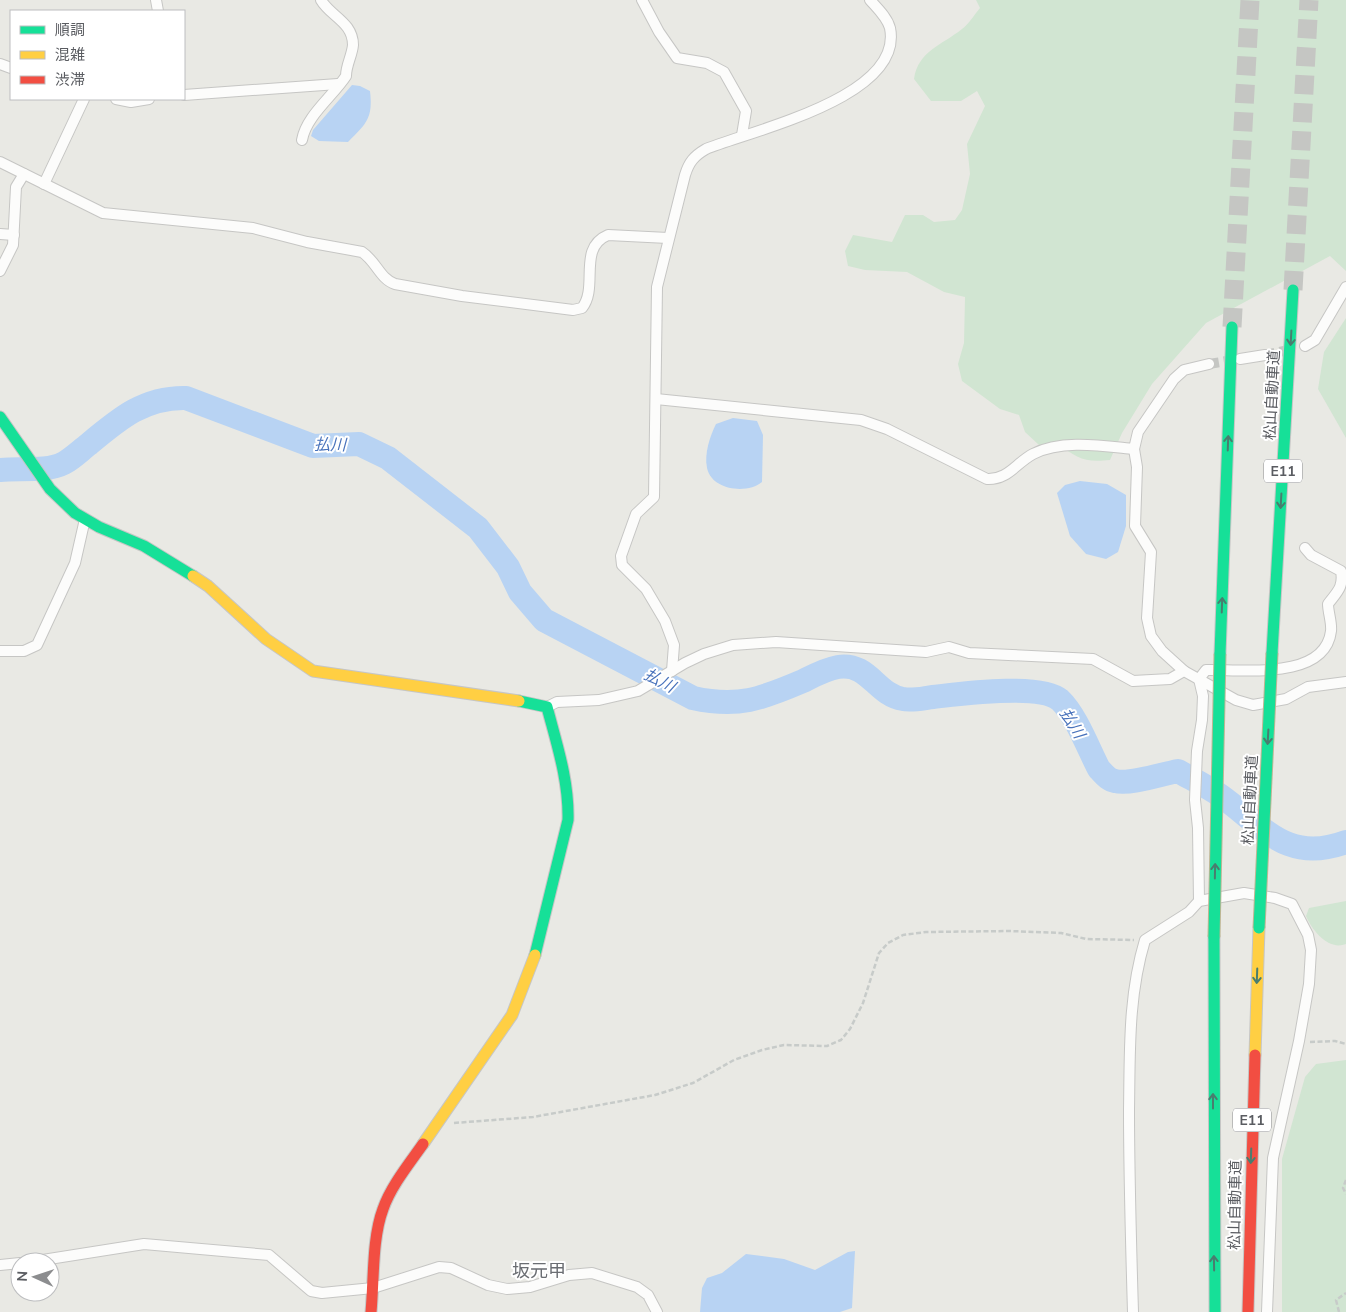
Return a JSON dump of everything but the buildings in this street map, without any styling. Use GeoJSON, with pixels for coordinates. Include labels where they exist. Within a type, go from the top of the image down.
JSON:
{"type":"FeatureCollection","features":[{"type":"Feature","properties":{"kind":"main road","name":"松山自動車道"},"geometry":{"type":"LineString","coordinates":[[1248,1312],[1249,1222],[1259,928],[1272,653],[1294,290]]}},
{"type":"Feature","properties":{"kind":"main road","name":"松山自動車道"},"geometry":{"type":"LineString","coordinates":[[1215,1312],[1214,937],[1220,654],[1232,326]]}},
{"type":"Feature","properties":{"kind":"main road"},"geometry":{"type":"LineString","coordinates":[[0,417],[54,493],[74,513],[144,546],[208,586],[266,639],[313,671],[534,703],[547,708],[568,786],[568,820],[532,960],[522,994],[512,1015],[400,1177],[383,1208],[378,1226],[371,1312]]}},
{"type":"Feature","properties":{"kind":"street"},"geometry":{"type":"LineString","coordinates":[[302,140],[304,131],[334,93],[338,84],[346,76],[346,68],[352,52],[353,41],[344,22],[327,10],[321,0]]}},
{"type":"Feature","properties":{"kind":"street"},"geometry":{"type":"LineString","coordinates":[[642,0],[659,32],[676,58],[706,63],[717,67],[730,80],[746,111],[742,135]]}},
{"type":"Feature","properties":{"kind":"street"},"geometry":{"type":"LineString","coordinates":[[672,671],[674,645],[665,621],[646,589],[622,565],[621,556],[636,514],[654,497],[657,287],[688,165],[695,155],[742,135],[823,108],[862,85],[875,72],[888,50],[890,26],[870,0]]}},
{"type":"Feature","properties":{"kind":"street"},"geometry":{"type":"LineString","coordinates":[[185,95],[338,84]]}},
{"type":"Feature","properties":{"kind":"street"},"geometry":{"type":"LineString","coordinates":[[44,184],[84,100]]}},
{"type":"Feature","properties":{"kind":"street"},"geometry":{"type":"LineString","coordinates":[[121,100],[131,102],[142,100]]}},
{"type":"Feature","properties":{"kind":"street"},"geometry":{"type":"LineString","coordinates":[[0,162],[103,212],[252,228],[307,242],[362,252],[369,257],[389,282],[395,284],[462,296],[573,310],[579,310],[587,299],[592,249],[601,238],[608,235],[668,238]]}},
{"type":"Feature","properties":{"kind":"street"},"geometry":{"type":"LineString","coordinates":[[0,271],[13,245],[16,187],[24,174]]}},
{"type":"Feature","properties":{"kind":"street"},"geometry":{"type":"LineString","coordinates":[[0,234],[14,234]]}},
{"type":"Feature","properties":{"kind":"street"},"geometry":{"type":"LineString","coordinates":[[1305,346],[1315,340],[1346,286]]}},
{"type":"Feature","properties":{"kind":"street"},"geometry":{"type":"LineString","coordinates":[[1240,359],[1264,355]]}},
{"type":"Feature","properties":{"kind":"street"},"geometry":{"type":"LineString","coordinates":[[1209,364],[1184,370],[1174,379],[1138,432],[1134,449],[1137,467],[1135,526],[1151,552],[1147,618],[1151,636],[1162,651],[1184,671],[1236,700],[1254,705],[1286,699],[1308,687],[1346,682]]}},
{"type":"Feature","properties":{"kind":"street"},"geometry":{"type":"LineString","coordinates":[[656,398],[862,420],[886,429],[987,479],[1003,476],[1034,454],[1056,448],[1091,446],[1134,449]]}},
{"type":"Feature","properties":{"kind":"street"},"geometry":{"type":"LineString","coordinates":[[0,651],[24,650],[37,645],[75,563],[85,519]]}},
{"type":"Feature","properties":{"kind":"street"},"geometry":{"type":"LineString","coordinates":[[1199,679],[1206,670],[1290,668],[1306,664],[1323,650],[1331,630],[1328,604],[1341,589],[1343,581],[1341,571],[1311,556],[1305,548]]}},
{"type":"Feature","properties":{"kind":"street"},"geometry":{"type":"LineString","coordinates":[[547,708],[557,702],[599,700],[638,691],[704,654],[733,645],[776,642],[926,652],[948,647],[970,653],[1092,659],[1133,680],[1170,678],[1184,671]]}},
{"type":"Feature","properties":{"kind":"street"},"geometry":{"type":"LineString","coordinates":[[1199,679],[1203,696],[1196,751],[1195,800],[1198,828],[1199,902]]}},
{"type":"Feature","properties":{"kind":"street"},"geometry":{"type":"LineString","coordinates":[[1133,1312],[1129,1155],[1130,1034],[1132,997],[1145,940],[1189,912],[1199,902],[1244,893],[1275,898],[1292,904],[1308,935],[1311,950],[1309,984],[1299,1041],[1273,1158],[1267,1312]]}},
{"type":"Feature","properties":{"kind":"street"},"geometry":{"type":"LineString","coordinates":[[60,1258],[105,1252],[132,1245],[156,1244],[269,1255],[311,1291],[322,1294],[373,1288],[439,1266],[451,1268],[488,1285],[508,1290],[530,1287],[569,1275],[592,1273],[637,1287],[648,1295],[657,1312]]}},
{"type":"Feature","properties":{"kind":"path"},"geometry":{"type":"LineString","coordinates":[[438,1124],[533,1117],[655,1095],[693,1083],[734,1060],[762,1050],[784,1045],[826,1046],[841,1040],[850,1030],[863,1003],[879,953],[888,943],[902,935],[926,932],[1018,932],[1061,933],[1086,938],[1145,940]]}},
{"type":"Feature","properties":{"kind":"path"},"geometry":{"type":"LineString","coordinates":[[1299,1041],[1346,1044]]}},
{"type":"Feature","properties":{"kind":"path"},"geometry":{"type":"LineString","coordinates":[[1346,1180],[1343,1188],[1346,1194]]}},
{"type":"Feature","properties":{"kind":"path"},"geometry":{"type":"LineString","coordinates":[[1339,1312],[1336,1300],[1346,1293]]}},
{"type":"Feature","properties":{"kind":"green space"},"geometry":{"type":"Polygon","coordinates":[[[976,0],[1346,0],[1346,271],[1330,256],[1206,323],[1152,384],[1122,433],[1110,460],[1087,460],[1057,443],[1039,445],[1025,432],[1019,415],[1000,409],[962,381],[958,364],[964,343],[965,297],[944,292],[907,272],[865,270],[848,266],[845,251],[853,235],[892,242],[905,215],[923,215],[934,222],[955,220],[962,210],[970,174],[967,144],[985,106],[977,91],[961,101],[931,101],[914,79],[916,69],[926,55],[967,25],[980,8],[976,0]]]}},
{"type":"Feature","properties":{"kind":"green space"},"geometry":{"type":"Polygon","coordinates":[[[1346,318],[1346,438],[1318,389],[1324,352],[1346,318]]]}},
{"type":"Feature","properties":{"kind":"green space"},"geometry":{"type":"Polygon","coordinates":[[[1346,901],[1346,944],[1333,945],[1321,938],[1306,916],[1309,908],[1346,901]]]}},
{"type":"Feature","properties":{"kind":"green space"},"geometry":{"type":"Polygon","coordinates":[[[1346,1060],[1346,1312],[1282,1312],[1282,1159],[1305,1077],[1316,1064],[1346,1060]]]}},
{"type":"Feature","properties":{"kind":"water"},"geometry":{"type":"Polygon","coordinates":[[[352,85],[360,86],[370,91],[371,108],[367,120],[360,130],[348,142],[319,141],[311,136],[313,130],[352,85]]]}},
{"type":"Feature","properties":{"kind":"water"},"geometry":{"type":"Polygon","coordinates":[[[733,418],[757,421],[763,435],[762,482],[756,486],[740,489],[723,486],[710,476],[707,468],[708,445],[716,424],[733,418]]]}},
{"type":"Feature","properties":{"kind":"water"},"geometry":{"type":"Polygon","coordinates":[[[1080,481],[1107,484],[1126,495],[1126,526],[1118,552],[1106,559],[1086,554],[1070,536],[1057,493],[1065,485],[1080,481]]]}},
{"type":"Feature","properties":{"kind":"water"},"geometry":{"type":"Polygon","coordinates":[[[855,1251],[852,1308],[840,1312],[700,1312],[702,1288],[707,1278],[722,1273],[746,1254],[784,1259],[815,1270],[848,1252],[855,1251]]]}},
{"type":"Feature","properties":{"kind":"waterway","name":"払川"},"geometry":{"type":"LineString","coordinates":[[0,470],[42,469],[57,466],[74,456],[111,426],[134,411],[145,405],[171,399],[186,398],[313,446],[359,444],[388,458],[478,528],[508,567],[520,592],[544,620],[693,698],[723,702],[749,700],[774,693],[829,669],[838,667],[857,669],[886,692],[907,700],[999,691],[1036,692],[1050,695],[1060,700],[1066,706],[1077,723],[1099,769],[1110,779],[1129,782],[1178,771],[1216,793],[1264,830],[1292,845],[1308,848],[1325,848],[1346,842]]}},
{"type":"Feature","properties":{"kind":"tunnel"},"geometry":{"type":"LineString","coordinates":[[1232,327],[1250,0]]}},
{"type":"Feature","properties":{"kind":"tunnel"},"geometry":{"type":"LineString","coordinates":[[1293,290],[1309,0]]}},
{"type":"Feature","properties":{"kind":"tunnel"},"geometry":{"type":"LineString","coordinates":[[1265,355],[1293,349]]}},
{"type":"Feature","properties":{"kind":"tunnel"},"geometry":{"type":"LineString","coordinates":[[1209,364],[1233,360]]}},
{"type":"Feature","properties":{"kind":"traffic: fast"},"geometry":{"type":"LineString","coordinates":[[1272,653],[1293,290]]}},
{"type":"Feature","properties":{"kind":"traffic: fast"},"geometry":{"type":"LineString","coordinates":[[1220,654],[1232,327]]}},
{"type":"Feature","properties":{"kind":"traffic: fast"},"geometry":{"type":"LineString","coordinates":[[0,417],[50,489],[75,513],[99,527],[144,546],[193,576]]}},
{"type":"Feature","properties":{"kind":"traffic: fast"},"geometry":{"type":"LineString","coordinates":[[1259,928],[1272,653]]}},
{"type":"Feature","properties":{"kind":"traffic: fast"},"geometry":{"type":"LineString","coordinates":[[1214,937],[1220,654]]}},
{"type":"Feature","properties":{"kind":"traffic: fast"},"geometry":{"type":"LineString","coordinates":[[519,701],[547,707],[562,763],[568,806],[568,820],[535,955]]}},
{"type":"Feature","properties":{"kind":"traffic: fast"},"geometry":{"type":"LineString","coordinates":[[1214,937],[1215,1312]]}},
{"type":"Feature","properties":{"kind":"traffic: slow"},"geometry":{"type":"LineString","coordinates":[[193,576],[208,586],[266,639],[313,671],[519,701]]}},
{"type":"Feature","properties":{"kind":"traffic: slow"},"geometry":{"type":"LineString","coordinates":[[1255,1055],[1259,928]]}},
{"type":"Feature","properties":{"kind":"traffic: slow"},"geometry":{"type":"LineString","coordinates":[[423,1144],[512,1015],[535,955]]}},
{"type":"Feature","properties":{"kind":"traffic: jam"},"geometry":{"type":"LineString","coordinates":[[1248,1312],[1255,1055]]}},
{"type":"Feature","properties":{"kind":"traffic: jam"},"geometry":{"type":"LineString","coordinates":[[371,1312],[375,1246],[379,1220],[391,1192],[423,1144]]}},
{"type":"Feature","properties":{"kind":"district","name":"坂元甲"},"geometry":{"type":"Point","coordinates":[539,1271]}}]}
